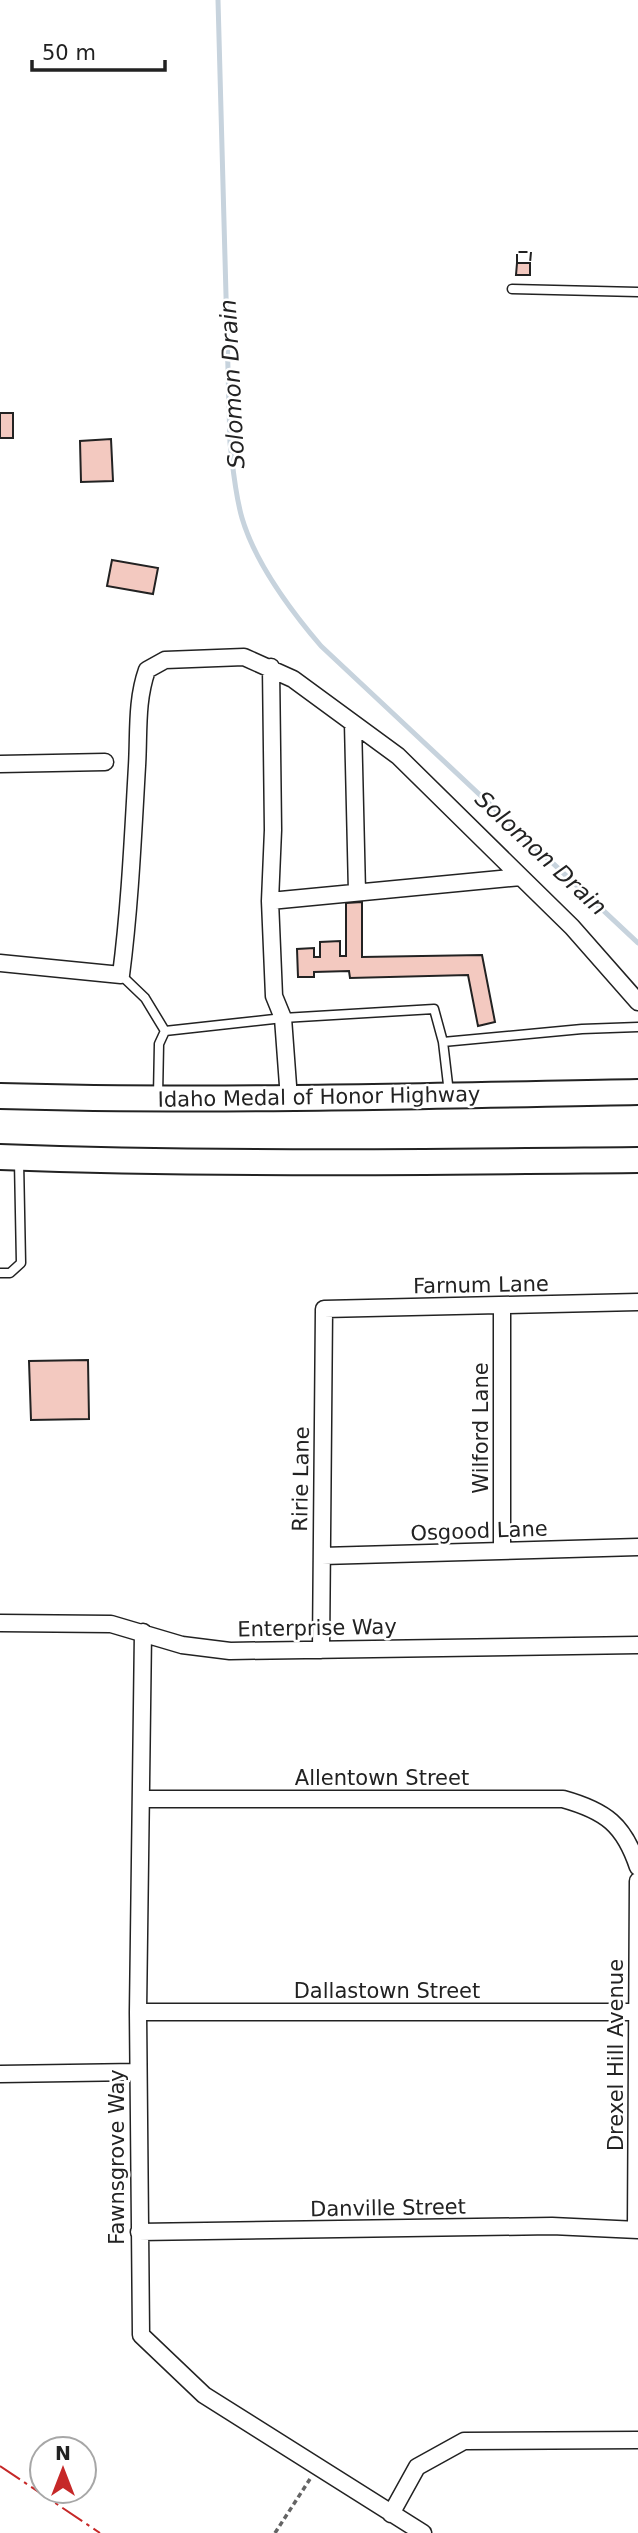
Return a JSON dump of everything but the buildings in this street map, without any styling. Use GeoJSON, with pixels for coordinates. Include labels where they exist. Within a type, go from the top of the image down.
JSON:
{"type":"FeatureCollection","features":[{"type":"Feature","properties":{"kind":"main road","name":"Idaho Medal of Honor Highway"},"geometry":{"type":"LineString","coordinates":[[0,1096],[158,1100],[638,1092]]}},
{"type":"Feature","properties":{"kind":"main road"},"geometry":{"type":"LineString","coordinates":[[10,1158],[274,1163],[638,1160]]}},
{"type":"Feature","properties":{"kind":"street"},"geometry":{"type":"LineString","coordinates":[[0,963],[121,975],[129,895],[139,693],[147,670],[165,660],[244,657],[293,679],[398,756],[572,927],[638,1002]]}},
{"type":"Feature","properties":{"kind":"street"},"geometry":{"type":"LineString","coordinates":[[271,667],[273,831],[270,901],[274,996],[283,1018],[289,1099]]}},
{"type":"Feature","properties":{"kind":"street"},"geometry":{"type":"LineString","coordinates":[[354,723],[357,892]]}},
{"type":"Feature","properties":{"kind":"street"},"geometry":{"type":"LineString","coordinates":[[0,764],[105,762]]}},
{"type":"Feature","properties":{"kind":"street"},"geometry":{"type":"LineString","coordinates":[[270,901],[521,877]]}},
{"type":"Feature","properties":{"kind":"street","name":"Farnum Lane"},"geometry":{"type":"LineString","coordinates":[[324,1309],[638,1302]]}},
{"type":"Feature","properties":{"kind":"street","name":"Wilford Lane"},"geometry":{"type":"LineString","coordinates":[[502,1305],[502,1551]]}},
{"type":"Feature","properties":{"kind":"street","name":"Ririe Lane"},"geometry":{"type":"LineString","coordinates":[[321,1650],[324,1309]]}},
{"type":"Feature","properties":{"kind":"street","name":"Osgood Lane"},"geometry":{"type":"LineString","coordinates":[[322,1556],[638,1547]]}},
{"type":"Feature","properties":{"kind":"street","name":"Enterprise Way"},"geometry":{"type":"LineString","coordinates":[[0,1623],[111,1624],[182,1645],[230,1651],[638,1646]]}},
{"type":"Feature","properties":{"kind":"street","name":"Fawnsgrove Way"},"geometry":{"type":"LineString","coordinates":[[143,1632],[138,2012],[141,2336],[204,2395],[423,2533]]}},
{"type":"Feature","properties":{"kind":"street","name":"Allentown Street"},"geometry":{"type":"LineString","coordinates":[[141,1799],[563,1799],[591,1807],[616,1826],[630,1843],[638,1867]]}},
{"type":"Feature","properties":{"kind":"street","name":"Drexel Hill Avenue"},"geometry":{"type":"LineString","coordinates":[[637,2230],[638,1881]]}},
{"type":"Feature","properties":{"kind":"street","name":"Dallastown Street"},"geometry":{"type":"LineString","coordinates":[[138,2012],[637,2012]]}},
{"type":"Feature","properties":{"kind":"street"},"geometry":{"type":"LineString","coordinates":[[0,2074],[138,2072]]}},
{"type":"Feature","properties":{"kind":"street","name":"Danville Street"},"geometry":{"type":"LineString","coordinates":[[139,2232],[552,2226],[637,2230]]}},
{"type":"Feature","properties":{"kind":"street"},"geometry":{"type":"LineString","coordinates":[[391,2514],[417,2467],[464,2441],[638,2440]]}},
{"type":"Feature","properties":{"kind":"lane"},"geometry":{"type":"LineString","coordinates":[[512,289],[638,292]]}},
{"type":"Feature","properties":{"kind":"lane"},"geometry":{"type":"LineString","coordinates":[[121,975],[145,998],[165,1031]]}},
{"type":"Feature","properties":{"kind":"lane"},"geometry":{"type":"LineString","coordinates":[[165,1031],[283,1018],[434,1009],[443,1042],[449,1096]]}},
{"type":"Feature","properties":{"kind":"lane"},"geometry":{"type":"LineString","coordinates":[[443,1042],[638,1027]]}},
{"type":"Feature","properties":{"kind":"lane"},"geometry":{"type":"LineString","coordinates":[[158,1100],[159,1044],[165,1031]]}},
{"type":"Feature","properties":{"kind":"lane"},"geometry":{"type":"LineString","coordinates":[[0,1273],[10,1273],[21,1263],[10,1158]]}},
{"type":"Feature","properties":{"kind":"path"},"geometry":{"type":"LineString","coordinates":[[275,2533],[318,2468]]}},
{"type":"Feature","properties":{"kind":"waterway","name":"Solomon Drain"},"geometry":{"type":"LineString","coordinates":[[218,0],[230,443],[234,481],[248,535],[276,586],[321,646],[638,943]]}},
{"type":"Feature","properties":{"kind":"fence"},"geometry":{"type":"LineString","coordinates":[[517,263],[517,252],[531,252],[530,263]]}},
{"type":"Feature","properties":{"kind":"power"},"geometry":{"type":"LineString","coordinates":[[0,2466],[100,2533]]}}]}
